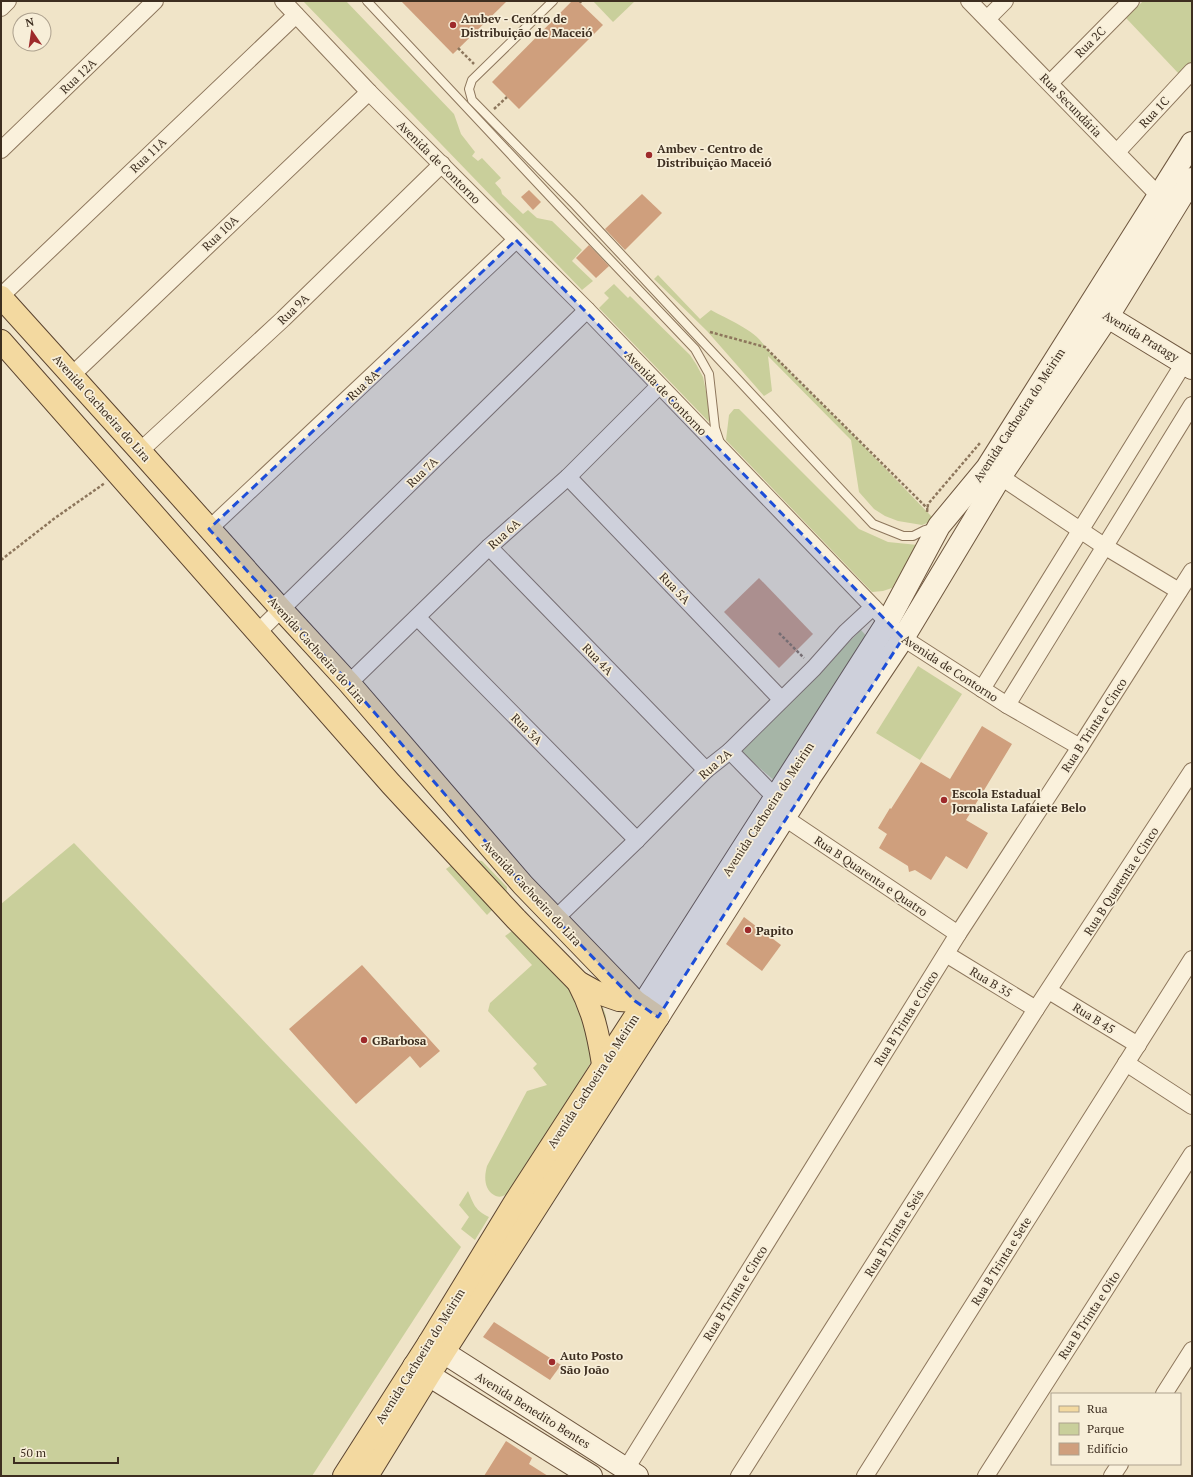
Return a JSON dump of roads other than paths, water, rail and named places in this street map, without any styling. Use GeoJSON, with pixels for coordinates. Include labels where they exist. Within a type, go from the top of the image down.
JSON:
{"type":"FeatureCollection","features":[{"type":"Feature","properties":{"kind":"main road","name":"Avenida Cachoeira do Lira"},"geometry":{"type":"LineString","coordinates":[[1,296],[349,683],[498,857],[555,919],[645,1008]]}},
{"type":"Feature","properties":{"kind":"main road"},"geometry":{"type":"LineString","coordinates":[[1,341],[257,633],[397,790],[516,919],[581,983],[596,992],[645,1008]]}},
{"type":"Feature","properties":{"kind":"main road"},"geometry":{"type":"LineString","coordinates":[[581,983],[589,986],[601,982],[604,969]]}},
{"type":"Feature","properties":{"kind":"main road"},"geometry":{"type":"LineString","coordinates":[[581,983],[597,1029],[603,1064]]}},
{"type":"Feature","properties":{"kind":"main road","name":"Avenida Cachoeira do Meirim"},"geometry":{"type":"LineString","coordinates":[[436,1348],[511,1208],[603,1064],[645,1008]]}},
{"type":"Feature","properties":{"kind":"main road","name":"Avenida Cachoeira do Meirim"},"geometry":{"type":"LineString","coordinates":[[344,1476],[422,1370],[645,1008]]}},
{"type":"Feature","properties":{"kind":"main road","name":"Avenida Cachoeira do Meirim"},"geometry":{"type":"LineString","coordinates":[[367,1476],[422,1370]]}},
{"type":"Feature","properties":{"kind":"street"},"geometry":{"type":"LineString","coordinates":[[1,8],[8,1]]}},
{"type":"Feature","properties":{"kind":"street","name":"Rua 12A"},"geometry":{"type":"LineString","coordinates":[[1,150],[155,1]]}},
{"type":"Feature","properties":{"kind":"street","name":"Avenida de Contorno"},"geometry":{"type":"LineString","coordinates":[[283,1],[369,92],[587,310],[903,638],[1006,705],[1080,747]]}},
{"type":"Feature","properties":{"kind":"street","name":"Rua Secundária"},"geometry":{"type":"LineString","coordinates":[[969,1],[1166,202]]}},
{"type":"Feature","properties":{"kind":"street"},"geometry":{"type":"LineString","coordinates":[[987,19],[1005,1]]}},
{"type":"Feature","properties":{"kind":"street","name":"Rua 2C"},"geometry":{"type":"LineString","coordinates":[[1050,83],[1131,1]]}},
{"type":"Feature","properties":{"kind":"street","name":"Rua 11A"},"geometry":{"type":"LineString","coordinates":[[1,296],[296,15]]}},
{"type":"Feature","properties":{"kind":"street","name":"Rua 1C"},"geometry":{"type":"LineString","coordinates":[[1117,152],[1192,72]]}},
{"type":"Feature","properties":{"kind":"street","name":"Rua 10A"},"geometry":{"type":"LineString","coordinates":[[72,375],[369,92]]}},
{"type":"Feature","properties":{"kind":"street","name":"Avenida Cachoeira do Meirim"},"geometry":{"type":"LineString","coordinates":[[645,1008],[775,798],[887,623],[934,518],[994,472],[1108,316],[1166,202],[1192,143]]}},
{"type":"Feature","properties":{"kind":"street","name":"Rua 9A"},"geometry":{"type":"LineString","coordinates":[[140,451],[283,319],[442,164]]}},
{"type":"Feature","properties":{"kind":"street","name":"Avenida Cachoeira do Meirim"},"geometry":{"type":"LineString","coordinates":[[645,1008],[785,818],[903,638],[994,472],[1089,306],[1166,202],[1192,179]]}},
{"type":"Feature","properties":{"kind":"street","name":"Rua 8A"},"geometry":{"type":"LineString","coordinates":[[209,529],[516,240]]}},
{"type":"Feature","properties":{"kind":"street","name":"Avenida Pratagy"},"geometry":{"type":"LineString","coordinates":[[1089,306],[1188,365]]}},
{"type":"Feature","properties":{"kind":"street","name":"Rua 7A"},"geometry":{"type":"LineString","coordinates":[[257,633],[587,310]]}},
{"type":"Feature","properties":{"kind":"street"},"geometry":{"type":"LineString","coordinates":[[982,689],[1081,531],[1188,365]]}},
{"type":"Feature","properties":{"kind":"street","name":"Rua 6A"},"geometry":{"type":"LineString","coordinates":[[349,683],[418,618],[489,547],[568,477],[659,386]]}},
{"type":"Feature","properties":{"kind":"street"},"geometry":{"type":"LineString","coordinates":[[1006,705],[1192,405]]}},
{"type":"Feature","properties":{"kind":"street"},"geometry":{"type":"LineString","coordinates":[[994,472],[1104,546],[1180,591]]}},
{"type":"Feature","properties":{"kind":"street","name":"Rua 5A"},"geometry":{"type":"LineString","coordinates":[[568,477],[782,699]]}},
{"type":"Feature","properties":{"kind":"street","name":"Rua 4A"},"geometry":{"type":"LineString","coordinates":[[489,547],[706,770]]}},
{"type":"Feature","properties":{"kind":"street","name":"Rua B Trinta e Cinco"},"geometry":{"type":"LineString","coordinates":[[632,1472],[958,934],[1080,747],[1192,571]]}},
{"type":"Feature","properties":{"kind":"street","name":"Rua 2A"},"geometry":{"type":"LineString","coordinates":[[555,919],[637,840],[706,770],[730,751],[814,668],[846,632],[873,607]]}},
{"type":"Feature","properties":{"kind":"street","name":"Rua 3A"},"geometry":{"type":"LineString","coordinates":[[418,618],[637,840]]}},
{"type":"Feature","properties":{"kind":"street"},"geometry":{"type":"LineString","coordinates":[[730,751],[775,798]]}},
{"type":"Feature","properties":{"kind":"street","name":"Rua B Quarenta e Cinco"},"geometry":{"type":"LineString","coordinates":[[1049,991],[1192,771]]}},
{"type":"Feature","properties":{"kind":"street","name":"Rua B Quarenta e Quatro"},"geometry":{"type":"LineString","coordinates":[[785,818],[958,934]]}},
{"type":"Feature","properties":{"kind":"street","name":"Rua B 35"},"geometry":{"type":"LineString","coordinates":[[946,954],[1036,1009]]}},
{"type":"Feature","properties":{"kind":"street","name":"Rua B Trinta e Sete"},"geometry":{"type":"LineString","coordinates":[[865,1476],[1192,959]]}},
{"type":"Feature","properties":{"kind":"street","name":"Rua B Trinta e Seis"},"geometry":{"type":"LineString","coordinates":[[739,1476],[1036,1009],[1049,991]]}},
{"type":"Feature","properties":{"kind":"street","name":"Rua B 45"},"geometry":{"type":"LineString","coordinates":[[1049,991],[1138,1045]]}},
{"type":"Feature","properties":{"kind":"street"},"geometry":{"type":"LineString","coordinates":[[1126,1063],[1192,1106]]}},
{"type":"Feature","properties":{"kind":"street","name":"Rua B Trinta e Oito"},"geometry":{"type":"LineString","coordinates":[[986,1476],[1192,1154]]}},
{"type":"Feature","properties":{"kind":"street","name":"Avenida Benedito Bentes"},"geometry":{"type":"LineString","coordinates":[[436,1348],[632,1472]]}},
{"type":"Feature","properties":{"kind":"street"},"geometry":{"type":"LineString","coordinates":[[1165,1393],[1192,1350]]}},
{"type":"Feature","properties":{"kind":"street"},"geometry":{"type":"LineString","coordinates":[[422,1370],[591,1476]]}},
{"type":"Feature","properties":{"kind":"lane"},"geometry":{"type":"LineString","coordinates":[[367,1],[695,349],[709,374],[716,428],[722,451]]}},
{"type":"Feature","properties":{"kind":"lane"},"geometry":{"type":"LineString","coordinates":[[553,1],[472,80],[469,89],[472,100],[576,205],[874,524],[903,536],[913,536],[925,530],[934,518]]}},
{"type":"Feature","properties":{"kind":"place","name":"Ambev - Centro de Distribuição de Maceió"},"geometry":{"type":"Point","coordinates":[453,25]}},
{"type":"Feature","properties":{"kind":"place","name":"Ambev - Centro de Distribuição Maceió"},"geometry":{"type":"Point","coordinates":[649,155]}},
{"type":"Feature","properties":{"kind":"place","name":"Escola Estadual Jornalista Lafaiete Belo"},"geometry":{"type":"Point","coordinates":[944,800]}},
{"type":"Feature","properties":{"kind":"place","name":"Papito"},"geometry":{"type":"Point","coordinates":[748,930]}},
{"type":"Feature","properties":{"kind":"place","name":"GBarbosa"},"geometry":{"type":"Point","coordinates":[364,1040]}},
{"type":"Feature","properties":{"kind":"place","name":"Auto Posto São João"},"geometry":{"type":"Point","coordinates":[552,1362]}}]}
